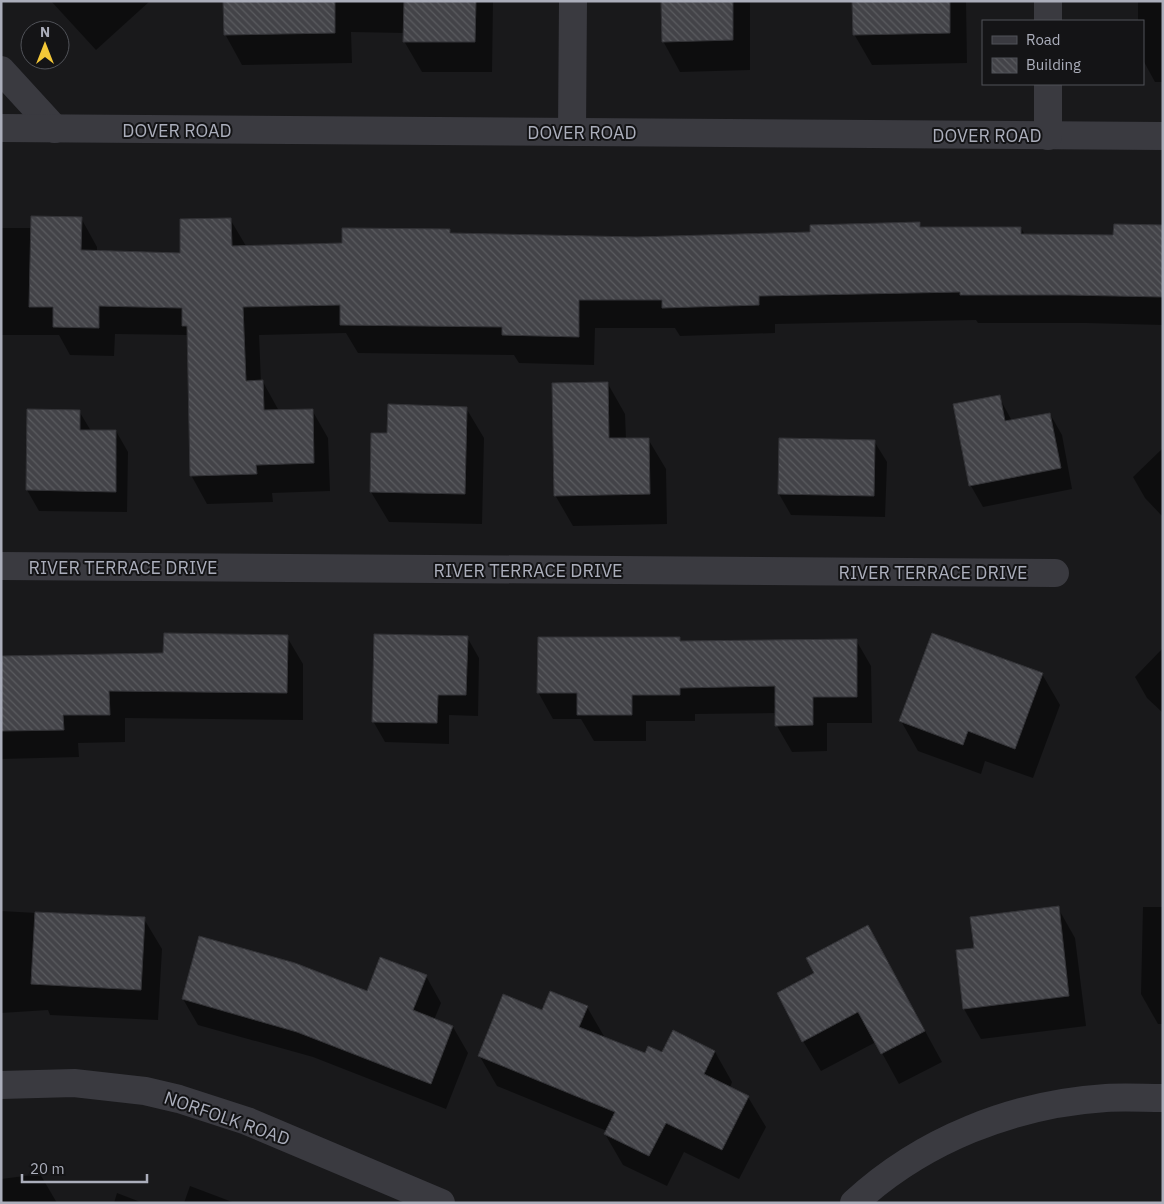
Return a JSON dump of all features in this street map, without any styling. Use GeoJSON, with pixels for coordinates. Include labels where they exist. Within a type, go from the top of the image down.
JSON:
{"type":"FeatureCollection","features":[{"type":"Feature","properties":{"kind":"street"},"geometry":{"type":"LineString","coordinates":[[572,132],[573,1]]}},
{"type":"Feature","properties":{"kind":"street"},"geometry":{"type":"LineString","coordinates":[[1048,1],[1048,20]]}},
{"type":"Feature","properties":{"kind":"street"},"geometry":{"type":"LineString","coordinates":[[1,70],[54,129]]}},
{"type":"Feature","properties":{"kind":"street"},"geometry":{"type":"LineString","coordinates":[[1048,85],[1048,136]]}},
{"type":"Feature","properties":{"kind":"street","name":"DOVER ROAD"},"geometry":{"type":"LineString","coordinates":[[1,128],[1163,136]]}},
{"type":"Feature","properties":{"kind":"street","name":"RIVER TERRACE DRIVE"},"geometry":{"type":"LineString","coordinates":[[1,566],[1055,573]]}},
{"type":"Feature","properties":{"kind":"street","name":"NORFOLK ROAD"},"geometry":{"type":"LineString","coordinates":[[1,1085],[74,1083],[145,1091],[179,1099],[246,1121],[441,1203]]}},
{"type":"Feature","properties":{"kind":"street"},"geometry":{"type":"LineString","coordinates":[[854,1203],[873,1186],[925,1150],[982,1123],[1043,1106],[1106,1098],[1163,1098]]}},
{"type":"Feature","properties":{"kind":"building"},"geometry":{"type":"Polygon","coordinates":[[[223,1],[335,1],[335,33],[224,35],[223,1]]]}},
{"type":"Feature","properties":{"kind":"building"},"geometry":{"type":"Polygon","coordinates":[[[404,1],[476,1],[475,42],[403,42],[404,1]]]}},
{"type":"Feature","properties":{"kind":"building"},"geometry":{"type":"Polygon","coordinates":[[[661,1],[733,1],[733,40],[662,42],[661,1]]]}},
{"type":"Feature","properties":{"kind":"building"},"geometry":{"type":"Polygon","coordinates":[[[852,1],[950,1],[950,33],[853,35],[852,1]]]}},
{"type":"Feature","properties":{"kind":"building"},"geometry":{"type":"Polygon","coordinates":[[[31,216],[82,217],[81,250],[180,253],[180,219],[231,218],[232,246],[342,243],[342,228],[450,229],[450,233],[637,237],[810,232],[810,225],[920,222],[920,227],[1021,227],[1021,234],[1113,235],[1114,224],[1163,225],[1163,297],[960,295],[960,292],[759,296],[759,305],[662,308],[662,300],[579,300],[579,337],[502,335],[502,327],[340,325],[340,305],[243,307],[246,381],[263,380],[264,410],[313,409],[314,463],[256,465],[257,474],[190,476],[187,326],[182,326],[182,308],[99,306],[99,328],[53,327],[53,307],[29,307],[31,216]]]}},
{"type":"Feature","properties":{"kind":"building"},"geometry":{"type":"Polygon","coordinates":[[[608,382],[609,438],[649,438],[650,494],[554,496],[552,383],[608,382]]]}},
{"type":"Feature","properties":{"kind":"building"},"geometry":{"type":"Polygon","coordinates":[[[1000,395],[1005,421],[1050,413],[1061,468],[969,486],[953,404],[1000,395]]]}},
{"type":"Feature","properties":{"kind":"building"},"geometry":{"type":"Polygon","coordinates":[[[388,404],[467,407],[465,494],[370,492],[371,433],[387,433],[388,404]]]}},
{"type":"Feature","properties":{"kind":"building"},"geometry":{"type":"Polygon","coordinates":[[[27,409],[80,410],[80,430],[116,430],[116,492],[26,490],[27,409]]]}},
{"type":"Feature","properties":{"kind":"building"},"geometry":{"type":"Polygon","coordinates":[[[779,438],[875,440],[874,496],[778,494],[779,438]]]}},
{"type":"Feature","properties":{"kind":"building"},"geometry":{"type":"Polygon","coordinates":[[[164,633],[288,635],[287,693],[109,691],[110,715],[63,715],[64,730],[1,731],[1,656],[163,653],[164,633]]]}},
{"type":"Feature","properties":{"kind":"building"},"geometry":{"type":"Polygon","coordinates":[[[932,633],[1043,673],[1015,749],[968,731],[963,745],[899,721],[932,633]]]}},
{"type":"Feature","properties":{"kind":"building"},"geometry":{"type":"Polygon","coordinates":[[[374,634],[468,636],[466,695],[438,695],[437,723],[372,722],[374,634]]]}},
{"type":"Feature","properties":{"kind":"building"},"geometry":{"type":"Polygon","coordinates":[[[538,637],[680,637],[680,641],[857,639],[857,697],[813,697],[813,725],[775,726],[775,686],[680,688],[680,695],[632,695],[632,715],[577,715],[577,693],[537,693],[538,637]]]}},
{"type":"Feature","properties":{"kind":"building"},"geometry":{"type":"Polygon","coordinates":[[[1059,906],[1069,996],[963,1009],[956,950],[974,948],[970,917],[1059,906]]]}},
{"type":"Feature","properties":{"kind":"building"},"geometry":{"type":"Polygon","coordinates":[[[35,912],[145,917],[141,990],[31,984],[35,912]]]}},
{"type":"Feature","properties":{"kind":"building"},"geometry":{"type":"Polygon","coordinates":[[[868,925],[925,1031],[881,1054],[858,1012],[802,1042],[777,993],[814,973],[806,958],[868,925]]]}},
{"type":"Feature","properties":{"kind":"building"},"geometry":{"type":"Polygon","coordinates":[[[199,936],[295,963],[367,991],[380,957],[427,975],[413,1010],[453,1026],[431,1084],[297,1032],[182,999],[199,936]]]}},
{"type":"Feature","properties":{"kind":"building"},"geometry":{"type":"Polygon","coordinates":[[[550,991],[588,1006],[579,1027],[645,1053],[648,1046],[662,1052],[673,1030],[715,1051],[704,1074],[749,1096],[722,1150],[666,1123],[649,1156],[604,1134],[615,1112],[478,1056],[503,994],[542,1010],[550,991]]]}}]}
